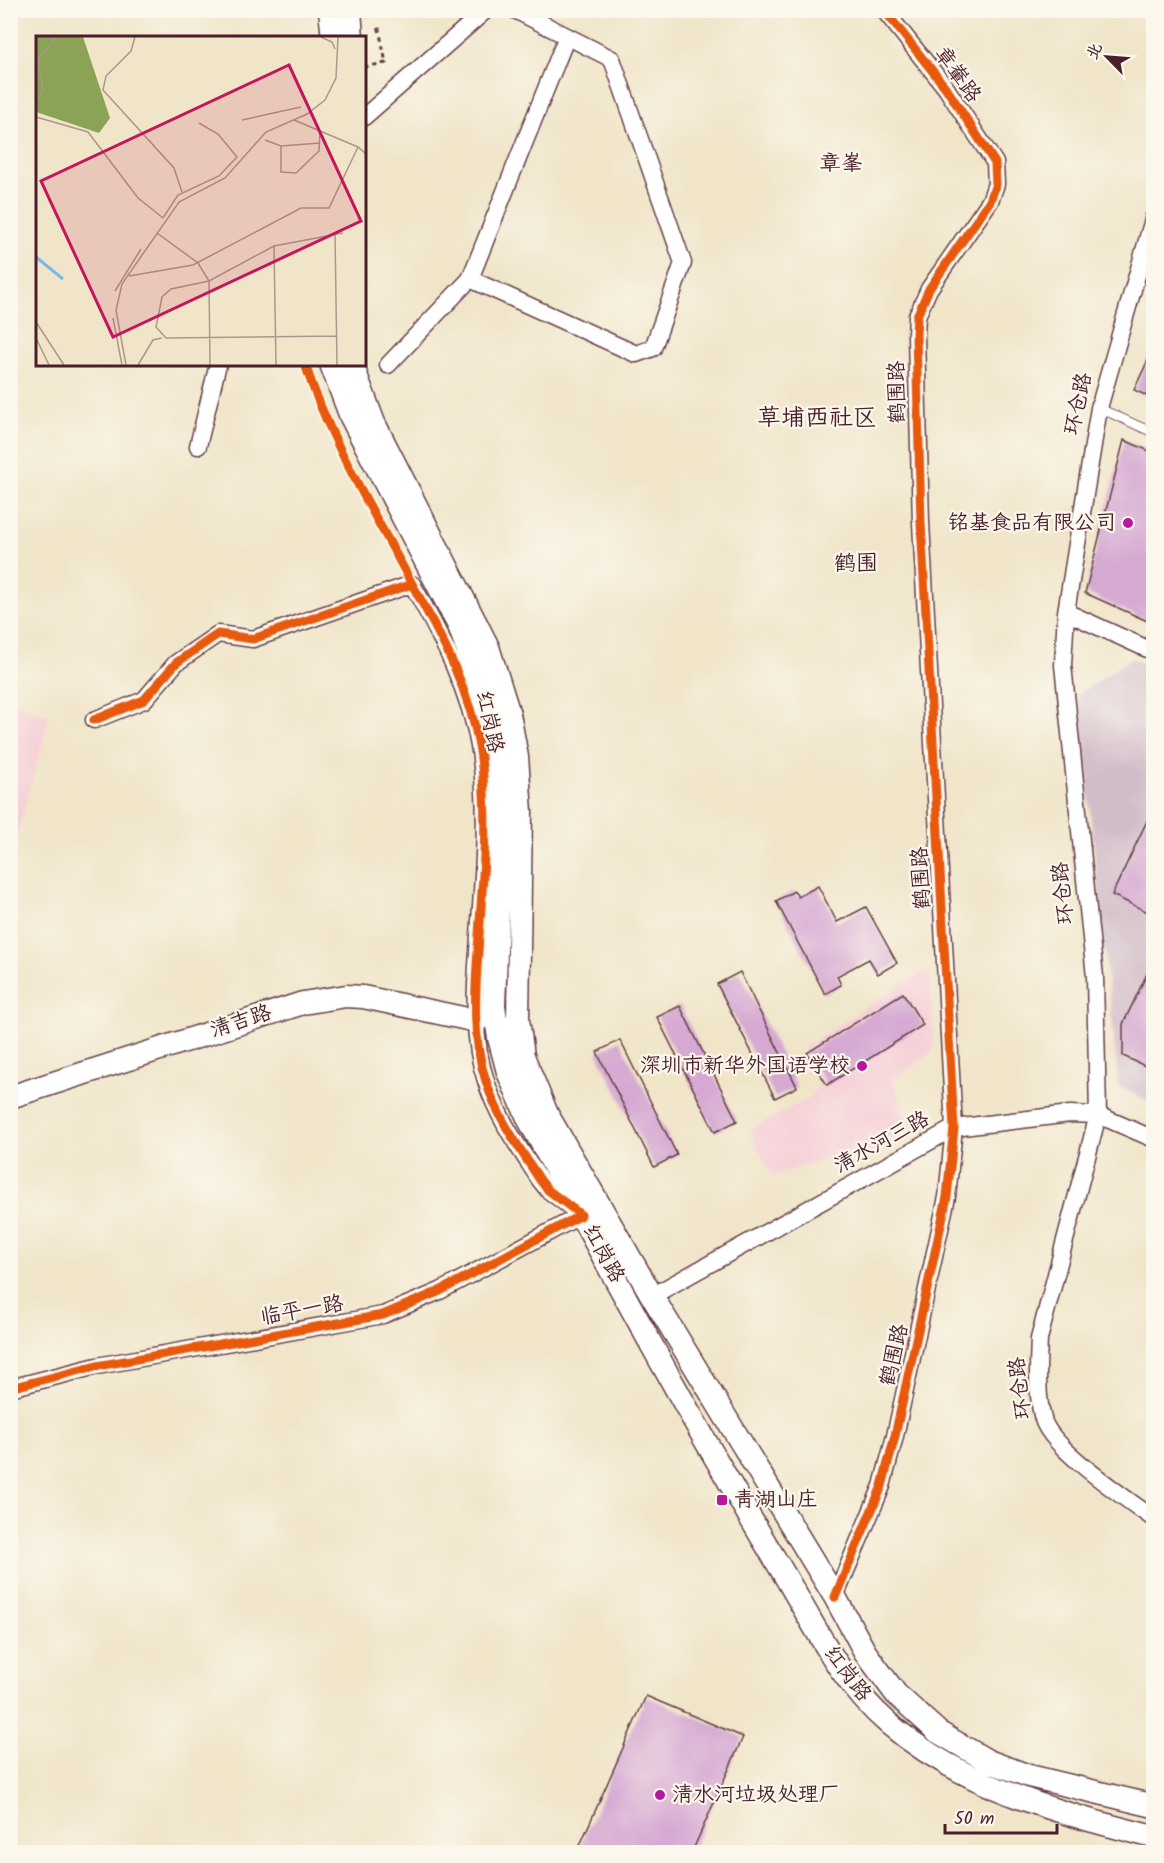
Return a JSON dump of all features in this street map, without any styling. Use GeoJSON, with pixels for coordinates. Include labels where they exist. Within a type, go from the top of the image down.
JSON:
{"type":"FeatureCollection","features":[{"type":"Feature","properties":{"kind":"main road"},"geometry":{"type":"LineString","coordinates":[[330,10],[333,36]]}},
{"type":"Feature","properties":{"kind":"main road"},"geometry":{"type":"LineString","coordinates":[[350,10],[352,36]]}},
{"type":"Feature","properties":{"kind":"main road","name":"红岗路"},"geometry":{"type":"LineString","coordinates":[[332,366],[351,417],[459,626],[482,687],[495,742],[500,790],[494,984],[499,1038],[520,1104],[581,1215],[845,1678],[888,1723],[944,1763],[1002,1792],[1154,1837]]}},
{"type":"Feature","properties":{"kind":"main road","name":"红岗路"},"geometry":{"type":"LineString","coordinates":[[353,366],[370,415],[488,647],[509,714],[517,757],[521,812],[518,1019],[528,1071],[546,1114],[652,1296],[835,1597],[865,1652],[885,1681],[922,1719],[955,1743],[988,1761],[1029,1776],[1154,1806]]}},
{"type":"Feature","properties":{"kind":"main road","name":"清吉路"},"geometry":{"type":"LineString","coordinates":[[10,1097],[303,1002],[346,996],[363,997],[477,1021]]}},
{"type":"Feature","properties":{"kind":"main road"},"geometry":{"type":"LineString","coordinates":[[785,1576],[789,1562],[795,1558],[806,1557],[814,1564]]}},
{"type":"Feature","properties":{"kind":"street"},"geometry":{"type":"LineString","coordinates":[[366,115],[486,10]]}},
{"type":"Feature","properties":{"kind":"street"},"geometry":{"type":"LineString","coordinates":[[470,279],[636,354],[653,348],[683,263],[612,58],[515,10]]}},
{"type":"Feature","properties":{"kind":"street","name":"章輋路"},"geometry":{"type":"LineString","coordinates":[[884,10],[946,88],[995,163]]}},
{"type":"Feature","properties":{"kind":"street"},"geometry":{"type":"LineString","coordinates":[[388,365],[470,279],[567,36]]}},
{"type":"Feature","properties":{"kind":"street","name":"鹤围路"},"geometry":{"type":"LineString","coordinates":[[835,1597],[882,1486],[945,1208],[952,1162],[954,1128],[921,523],[915,335],[917,316],[929,289],[990,201],[996,184],[995,163]]}},
{"type":"Feature","properties":{"kind":"street","name":"环仓路"},"geometry":{"type":"LineString","coordinates":[[1154,216],[1099,408],[1066,612],[1063,664],[1095,977],[1098,1115],[1039,1340],[1039,1382],[1044,1422],[1061,1445],[1154,1519]]}},
{"type":"Feature","properties":{"kind":"street"},"geometry":{"type":"LineString","coordinates":[[198,446],[218,366]]}},
{"type":"Feature","properties":{"kind":"street"},"geometry":{"type":"LineString","coordinates":[[94,720],[144,700],[176,663],[218,634],[253,639],[412,584],[443,640],[460,679],[480,752],[484,838],[476,974],[480,1060],[493,1100],[548,1190],[581,1215]]}},
{"type":"Feature","properties":{"kind":"street"},"geometry":{"type":"LineString","coordinates":[[1066,612],[1154,652]]}},
{"type":"Feature","properties":{"kind":"street","name":"清水河三路"},"geometry":{"type":"LineString","coordinates":[[652,1296],[954,1128],[1070,1114],[1098,1115],[1154,1139]]}},
{"type":"Feature","properties":{"kind":"street","name":"临平一路"},"geometry":{"type":"LineString","coordinates":[[10,1388],[97,1366],[383,1315],[440,1291],[581,1215]]}},
{"type":"Feature","properties":{"kind":"lane"},"geometry":{"type":"LineString","coordinates":[[1099,408],[1154,433]]}},
{"type":"Feature","properties":{"kind":"path"},"geometry":{"type":"LineString","coordinates":[[366,67],[386,63],[378,24]]}},
{"type":"Feature","properties":{"kind":"shaded area"},"geometry":{"type":"Polygon","coordinates":[[[1131,658],[1153,668],[1153,1103],[1119,1087],[1078,695],[1131,658]]]}},
{"type":"Feature","properties":{"kind":"shaded area"},"geometry":{"type":"Polygon","coordinates":[[[10,702],[50,716],[11,855],[10,702]]]}},
{"type":"Feature","properties":{"kind":"shaded area","name":"深圳市新华外国语学校"},"geometry":{"type":"Polygon","coordinates":[[[930,971],[934,1045],[930,1054],[892,1079],[910,1130],[772,1176],[749,1130],[811,1097],[821,1079],[804,1050],[806,1046],[912,978],[930,971]]]}},
{"type":"Feature","properties":{"kind":"building"},"geometry":{"type":"Polygon","coordinates":[[[1154,347],[1154,399],[1134,390],[1154,347]]]}},
{"type":"Feature","properties":{"kind":"building","name":"铭基食品有限公司"},"geometry":{"type":"Polygon","coordinates":[[[1124,440],[1154,453],[1154,624],[1085,593],[1124,440]]]}},
{"type":"Feature","properties":{"kind":"building"},"geometry":{"type":"Polygon","coordinates":[[[1154,806],[1154,915],[1112,895],[1154,806]]]}},
{"type":"Feature","properties":{"kind":"building"},"geometry":{"type":"Polygon","coordinates":[[[818,886],[837,922],[866,907],[897,963],[878,974],[869,959],[837,976],[841,985],[825,994],[776,901],[794,891],[798,897],[818,886]]]}},
{"type":"Feature","properties":{"kind":"building"},"geometry":{"type":"Polygon","coordinates":[[[1154,959],[1154,1070],[1123,1056],[1123,1024],[1154,959]]]}},
{"type":"Feature","properties":{"kind":"building"},"geometry":{"type":"Polygon","coordinates":[[[740,972],[797,1087],[775,1098],[717,984],[740,972]]]}},
{"type":"Feature","properties":{"kind":"building"},"geometry":{"type":"Polygon","coordinates":[[[903,993],[923,1025],[827,1085],[807,1053],[903,993]]]}},
{"type":"Feature","properties":{"kind":"building"},"geometry":{"type":"Polygon","coordinates":[[[680,1006],[737,1121],[715,1132],[657,1017],[680,1006]]]}},
{"type":"Feature","properties":{"kind":"building"},"geometry":{"type":"Polygon","coordinates":[[[620,1040],[677,1155],[654,1167],[597,1052],[620,1040]]]}},
{"type":"Feature","properties":{"kind":"building","name":"清水河垃圾处理厂"},"geometry":{"type":"Polygon","coordinates":[[[646,1696],[743,1737],[692,1852],[577,1852],[646,1696]]]}},
{"type":"Feature","properties":{"kind":"cycle path"},"geometry":{"type":"LineString","coordinates":[[835,1597],[882,1486],[947,1197],[954,1128],[921,523],[916,335],[917,316],[929,289],[990,201],[996,184],[995,163],[946,88],[884,10]]}},
{"type":"Feature","properties":{"kind":"cycle path"},"geometry":{"type":"LineString","coordinates":[[10,1388],[97,1366],[383,1315],[440,1291],[581,1215],[548,1190],[517,1145],[491,1094],[478,1049],[477,967],[485,826],[480,751],[469,707],[444,644],[340,449],[306,366]]}},
{"type":"Feature","properties":{"kind":"cycle path"},"geometry":{"type":"LineString","coordinates":[[94,720],[144,700],[176,663],[218,634],[253,639],[412,584]]}},
{"type":"Feature","properties":{"kind":"place","name":"铭基食品有限公司"},"geometry":{"type":"Point","coordinates":[1128,523]}},
{"type":"Feature","properties":{"kind":"place","name":"深圳市新华外国语学校"},"geometry":{"type":"Point","coordinates":[862,1066]}},
{"type":"Feature","properties":{"kind":"place","name":"青湖山庄"},"geometry":{"type":"Point","coordinates":[722,1500]}},
{"type":"Feature","properties":{"kind":"place","name":"清水河垃圾处理厂"},"geometry":{"type":"Point","coordinates":[660,1795]}},
{"type":"Feature","properties":{"kind":"district","name":"章峯"},"geometry":{"type":"Point","coordinates":[841,164]}},
{"type":"Feature","properties":{"kind":"district","name":"草埔西社区"},"geometry":{"type":"Point","coordinates":[817,418]}},
{"type":"Feature","properties":{"kind":"district","name":"鹤围"},"geometry":{"type":"Point","coordinates":[856,564]}}]}
